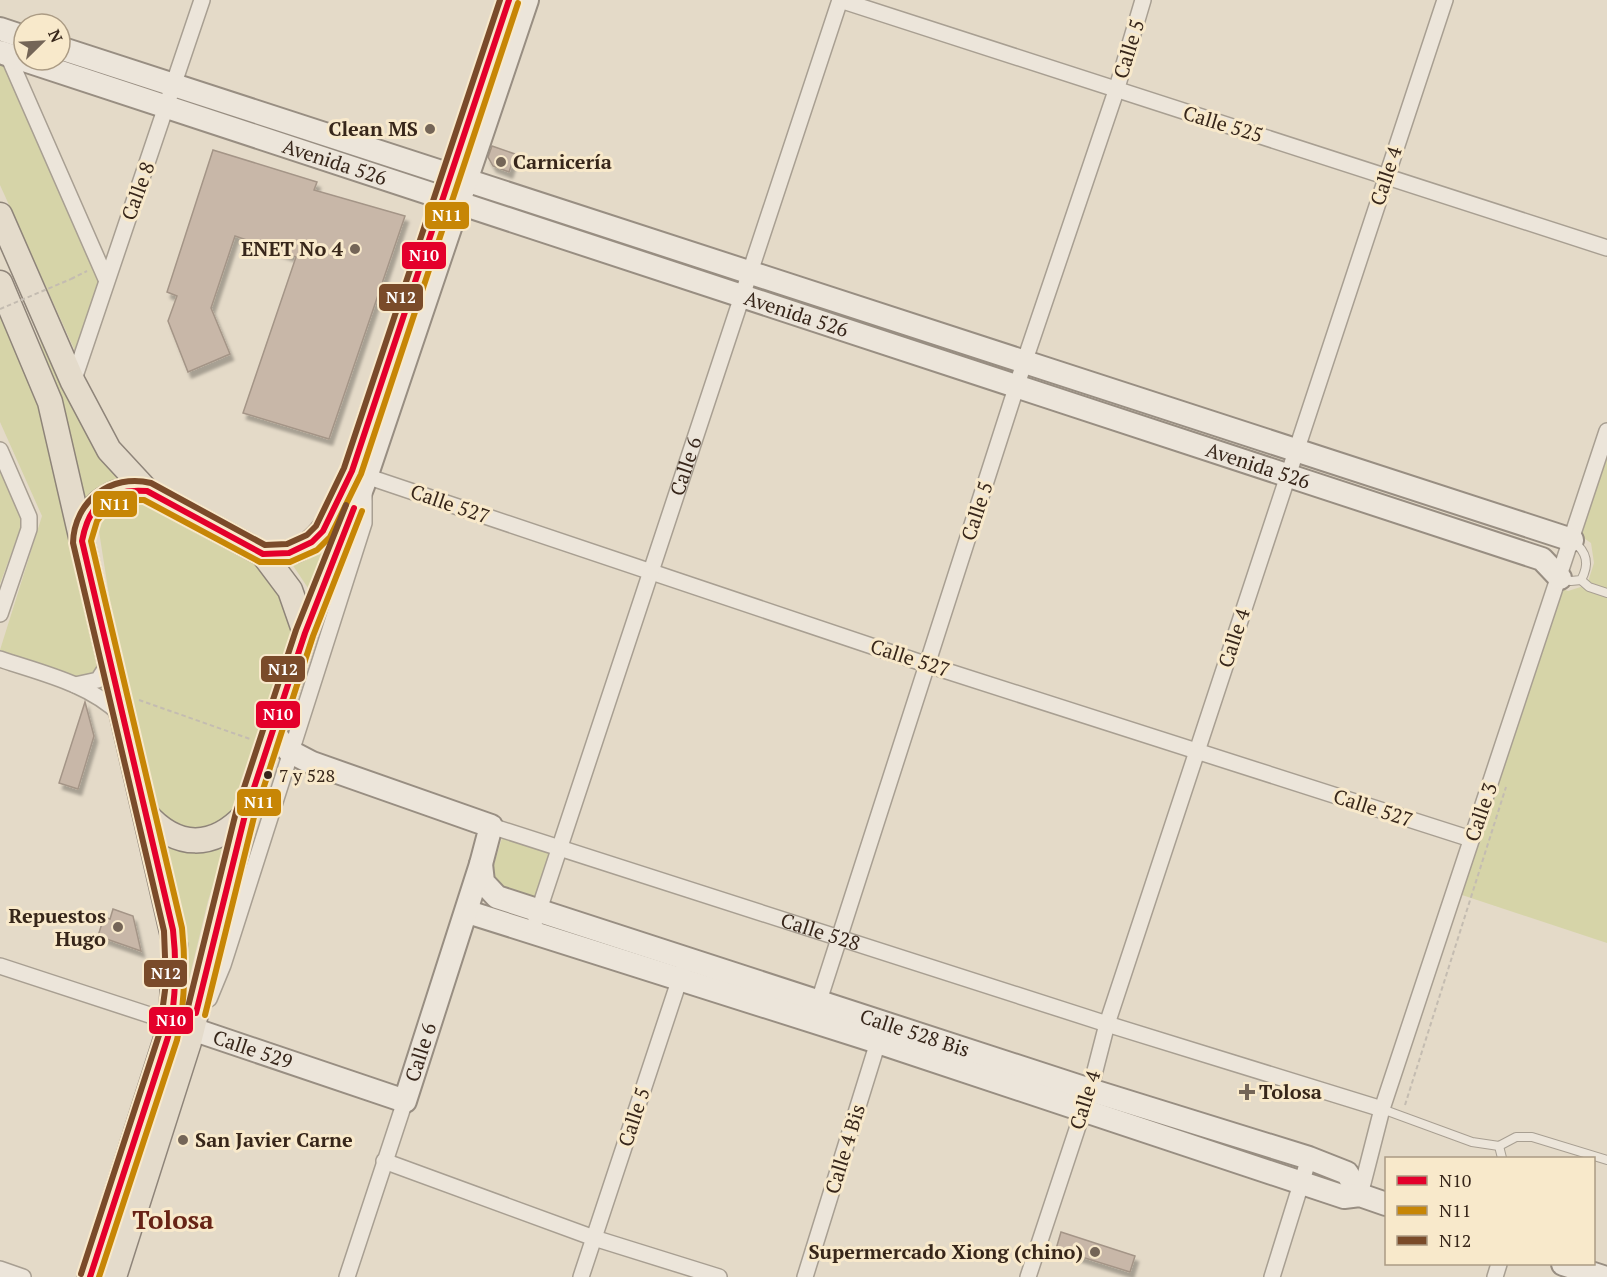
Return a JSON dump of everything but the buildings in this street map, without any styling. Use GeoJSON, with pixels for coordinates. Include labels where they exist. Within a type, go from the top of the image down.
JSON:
{"type":"FeatureCollection","features":[{"type":"Feature","properties":{"kind":"main road"},"geometry":{"type":"LineString","coordinates":[[114,1277],[182,1026],[244,815],[276,742],[305,633],[360,478],[458,180],[509,0]]}},
{"type":"Feature","properties":{"kind":"main road"},"geometry":{"type":"LineString","coordinates":[[458,180],[527,0]]}},
{"type":"Feature","properties":{"kind":"main road","name":"Avenida 526"},"geometry":{"type":"LineString","coordinates":[[72,52],[175,84],[458,180],[1025,360],[1572,540]]}},
{"type":"Feature","properties":{"kind":"main road","name":"Avenida 526"},"geometry":{"type":"LineString","coordinates":[[11,53],[167,109],[1542,559],[1571,579]]}},
{"type":"Feature","properties":{"kind":"main road"},"geometry":{"type":"LineString","coordinates":[[0,215],[73,382],[109,450],[147,491],[263,554],[290,590],[305,633]]}},
{"type":"Feature","properties":{"kind":"main road"},"geometry":{"type":"LineString","coordinates":[[0,283],[50,402],[175,945],[182,1026],[90,1277]]}},
{"type":"Feature","properties":{"kind":"main road"},"geometry":{"type":"LineString","coordinates":[[263,554],[289,553],[312,542],[360,478]]}},
{"type":"Feature","properties":{"kind":"main road"},"geometry":{"type":"LineString","coordinates":[[82,541],[87,518],[101,499],[116,491],[131,489],[147,491]]}},
{"type":"Feature","properties":{"kind":"main road","name":"Calle 528"},"geometry":{"type":"LineString","coordinates":[[276,742],[312,763],[491,826]]}},
{"type":"Feature","properties":{"kind":"main road"},"geometry":{"type":"LineString","coordinates":[[146,814],[157,827],[187,840],[203,840],[219,836],[233,827],[244,815]]}},
{"type":"Feature","properties":{"kind":"main road","name":"Calle 6"},"geometry":{"type":"LineString","coordinates":[[405,1101],[468,912],[491,826]]}},
{"type":"Feature","properties":{"kind":"main road","name":"Calle 528 Bis"},"geometry":{"type":"LineString","coordinates":[[481,864],[483,882],[496,897],[536,920],[1087,1100],[1302,1183],[1344,1197],[1360,1195],[1385,1204]]}},
{"type":"Feature","properties":{"kind":"main road","name":"Calle 528 Bis"},"geometry":{"type":"LineString","coordinates":[[468,912],[536,920]]}},
{"type":"Feature","properties":{"kind":"main road","name":"Calle 529"},"geometry":{"type":"LineString","coordinates":[[182,1026],[405,1101]]}},
{"type":"Feature","properties":{"kind":"main road","name":"Calle 528 Bis"},"geometry":{"type":"LineString","coordinates":[[1087,1100],[1309,1158],[1347,1173],[1360,1195]]}},
{"type":"Feature","properties":{"kind":"main road"},"geometry":{"type":"LineString","coordinates":[[1569,1265],[1603,1277]]}},
{"type":"Feature","properties":{"kind":"street","name":"Calle 8"},"geometry":{"type":"LineString","coordinates":[[73,382],[202,0]]}},
{"type":"Feature","properties":{"kind":"street","name":"Calle 525"},"geometry":{"type":"LineString","coordinates":[[840,0],[1607,248]]}},
{"type":"Feature","properties":{"kind":"street","name":"Calle 6"},"geometry":{"type":"LineString","coordinates":[[536,920],[558,847],[840,0]]}},
{"type":"Feature","properties":{"kind":"street","name":"Calle 5"},"geometry":{"type":"LineString","coordinates":[[815,1012],[1025,360],[1116,91],[1143,0]]}},
{"type":"Feature","properties":{"kind":"street","name":"Calle 4"},"geometry":{"type":"LineString","coordinates":[[1028,1277],[1087,1100],[1107,1024],[1444,0]]}},
{"type":"Feature","properties":{"kind":"street"},"geometry":{"type":"LineString","coordinates":[[11,53],[106,279]]}},
{"type":"Feature","properties":{"kind":"street","name":"Calle 3"},"geometry":{"type":"LineString","coordinates":[[1360,1195],[1382,1109],[1472,839],[1571,579],[1572,540],[1607,431]]}},
{"type":"Feature","properties":{"kind":"street"},"geometry":{"type":"LineString","coordinates":[[0,450],[29,517],[29,529],[0,614]]}},
{"type":"Feature","properties":{"kind":"street"},"geometry":{"type":"LineString","coordinates":[[182,1026],[202,1014],[223,965],[276,742],[364,523],[366,509],[360,478]]}},
{"type":"Feature","properties":{"kind":"street","name":"Calle 527"},"geometry":{"type":"LineString","coordinates":[[360,478],[651,571],[928,665],[1472,839]]}},
{"type":"Feature","properties":{"kind":"street"},"geometry":{"type":"LineString","coordinates":[[0,659],[75,685],[103,700],[118,703]]}},
{"type":"Feature","properties":{"kind":"street"},"geometry":{"type":"LineString","coordinates":[[75,685],[98,680],[109,663]]}},
{"type":"Feature","properties":{"kind":"street","name":"Calle 528"},"geometry":{"type":"LineString","coordinates":[[491,826],[1107,1024],[1382,1109]]}},
{"type":"Feature","properties":{"kind":"street","name":"Calle 529"},"geometry":{"type":"LineString","coordinates":[[0,966],[182,1026]]}},
{"type":"Feature","properties":{"kind":"street","name":"Calle 5"},"geometry":{"type":"LineString","coordinates":[[581,1277],[684,969]]}},
{"type":"Feature","properties":{"kind":"street","name":"Calle 4 Bis"},"geometry":{"type":"LineString","coordinates":[[805,1277],[877,1032]]}},
{"type":"Feature","properties":{"kind":"street","name":"Calle 6"},"geometry":{"type":"LineString","coordinates":[[347,1277],[405,1101]]}},
{"type":"Feature","properties":{"kind":"street"},"geometry":{"type":"LineString","coordinates":[[1272,1277],[1309,1158]]}},
{"type":"Feature","properties":{"kind":"street"},"geometry":{"type":"LineString","coordinates":[[384,1161],[594,1238],[719,1277]]}},
{"type":"Feature","properties":{"kind":"street"},"geometry":{"type":"LineString","coordinates":[[0,1269],[23,1277]]}},
{"type":"Feature","properties":{"kind":"lane"},"geometry":{"type":"LineString","coordinates":[[1571,579],[1587,570],[1586,557],[1572,540]]}},
{"type":"Feature","properties":{"kind":"lane"},"geometry":{"type":"LineString","coordinates":[[1571,579],[1607,593]]}},
{"type":"Feature","properties":{"kind":"lane"},"geometry":{"type":"LineString","coordinates":[[1382,1109],[1472,1142],[1499,1146],[1516,1137],[1532,1137],[1607,1160]]}},
{"type":"Feature","properties":{"kind":"lane"},"geometry":{"type":"LineString","coordinates":[[1499,1146],[1502,1157]]}},
{"type":"Feature","properties":{"kind":"path"},"geometry":{"type":"LineString","coordinates":[[0,309],[71,279]]}},
{"type":"Feature","properties":{"kind":"path"},"geometry":{"type":"LineString","coordinates":[[118,703],[276,742]]}},
{"type":"Feature","properties":{"kind":"shaded area"},"geometry":{"type":"Polygon","coordinates":[[[0,61],[3,62],[102,282],[75,351],[0,185],[0,61]]]}},
{"type":"Feature","properties":{"kind":"shaded area"},"geometry":{"type":"Polygon","coordinates":[[[0,306],[35,383],[102,659],[93,674],[80,678],[0,650],[42,516],[0,422],[0,306]]]}},
{"type":"Feature","properties":{"kind":"shaded area"},"geometry":{"type":"Polygon","coordinates":[[[35,323],[124,478],[103,484],[86,503],[35,323]]]}},
{"type":"Feature","properties":{"kind":"shaded area"},"geometry":{"type":"Polygon","coordinates":[[[1607,437],[1607,943],[1456,893],[1557,587],[1568,591],[1587,585],[1594,563],[1591,543],[1575,532],[1607,437]]]}},
{"type":"Feature","properties":{"kind":"shaded area"},"geometry":{"type":"Polygon","coordinates":[[[0,465],[24,519],[0,584],[0,465]]]}},
{"type":"Feature","properties":{"kind":"shaded area"},"geometry":{"type":"Polygon","coordinates":[[[351,495],[308,588],[288,558],[351,495]]]}},
{"type":"Feature","properties":{"kind":"shaded area"},"geometry":{"type":"Polygon","coordinates":[[[145,500],[263,565],[296,627],[236,813],[215,826],[197,832],[180,830],[158,817],[117,646],[98,525],[116,501],[145,500]]]}},
{"type":"Feature","properties":{"kind":"shaded area"},"geometry":{"type":"Polygon","coordinates":[[[162,837],[228,837],[208,901],[183,1004],[162,837]]]}},
{"type":"Feature","properties":{"kind":"shaded area"},"geometry":{"type":"Polygon","coordinates":[[[502,838],[552,853],[539,899],[496,888],[490,877],[502,838]]]}},
{"type":"Feature","properties":{"kind":"transit line","name":"N12"},"geometry":{"type":"LineString","coordinates":[[81,1274],[159,1035],[166,983],[164,931],[73,543],[75,528],[80,514],[97,494],[122,482],[136,481],[151,483],[265,545],[287,544],[307,535],[316,526],[344,468],[500,0]]}},
{"type":"Feature","properties":{"kind":"transit line","name":"N10"},"geometry":{"type":"LineString","coordinates":[[90,1277],[168,1037],[173,1010],[175,957],[173,930],[82,541],[85,528],[95,508],[111,495],[121,492],[147,491],[263,554],[289,553],[312,542],[323,531],[352,471],[509,0]]}},
{"type":"Feature","properties":{"kind":"transit line","name":"N11"},"geometry":{"type":"LineString","coordinates":[[99,1277],[177,1040],[182,1012],[184,956],[182,928],[91,541],[97,521],[108,507],[124,500],[144,500],[260,562],[290,562],[317,550],[330,537],[361,474],[518,3]]}},
{"type":"Feature","properties":{"kind":"transit line","name":"N12"},"geometry":{"type":"LineString","coordinates":[[187,1011],[236,812],[296,630],[346,505]]}},
{"type":"Feature","properties":{"kind":"transit line","name":"N10"},"geometry":{"type":"LineString","coordinates":[[196,1013],[245,815],[305,633],[354,508]]}},
{"type":"Feature","properties":{"kind":"transit line","name":"N11"},"geometry":{"type":"LineString","coordinates":[[205,1015],[254,817],[313,636],[362,511]]}},
{"type":"Feature","properties":{"kind":"place","name":"Clean MS"},"geometry":{"type":"Point","coordinates":[430,129]}},
{"type":"Feature","properties":{"kind":"place","name":"Carnicería"},"geometry":{"type":"Point","coordinates":[501,162]}},
{"type":"Feature","properties":{"kind":"place","name":"ENET No 4"},"geometry":{"type":"Point","coordinates":[355,249]}},
{"type":"Feature","properties":{"kind":"place","name":"7 y 528"},"geometry":{"type":"Point","coordinates":[268,775]}},
{"type":"Feature","properties":{"kind":"place","name":"Repuestos Hugo"},"geometry":{"type":"Point","coordinates":[118,927]}},
{"type":"Feature","properties":{"kind":"place","name":"Tolosa"},"geometry":{"type":"Point","coordinates":[1247,1092]}},
{"type":"Feature","properties":{"kind":"place","name":"San Javier Carne"},"geometry":{"type":"Point","coordinates":[183,1140]}},
{"type":"Feature","properties":{"kind":"place","name":"Supermercado Xiong (chino)"},"geometry":{"type":"Point","coordinates":[1095,1252]}},
{"type":"Feature","properties":{"kind":"district","name":"Tolosa"},"geometry":{"type":"Point","coordinates":[173,1220]}}]}
